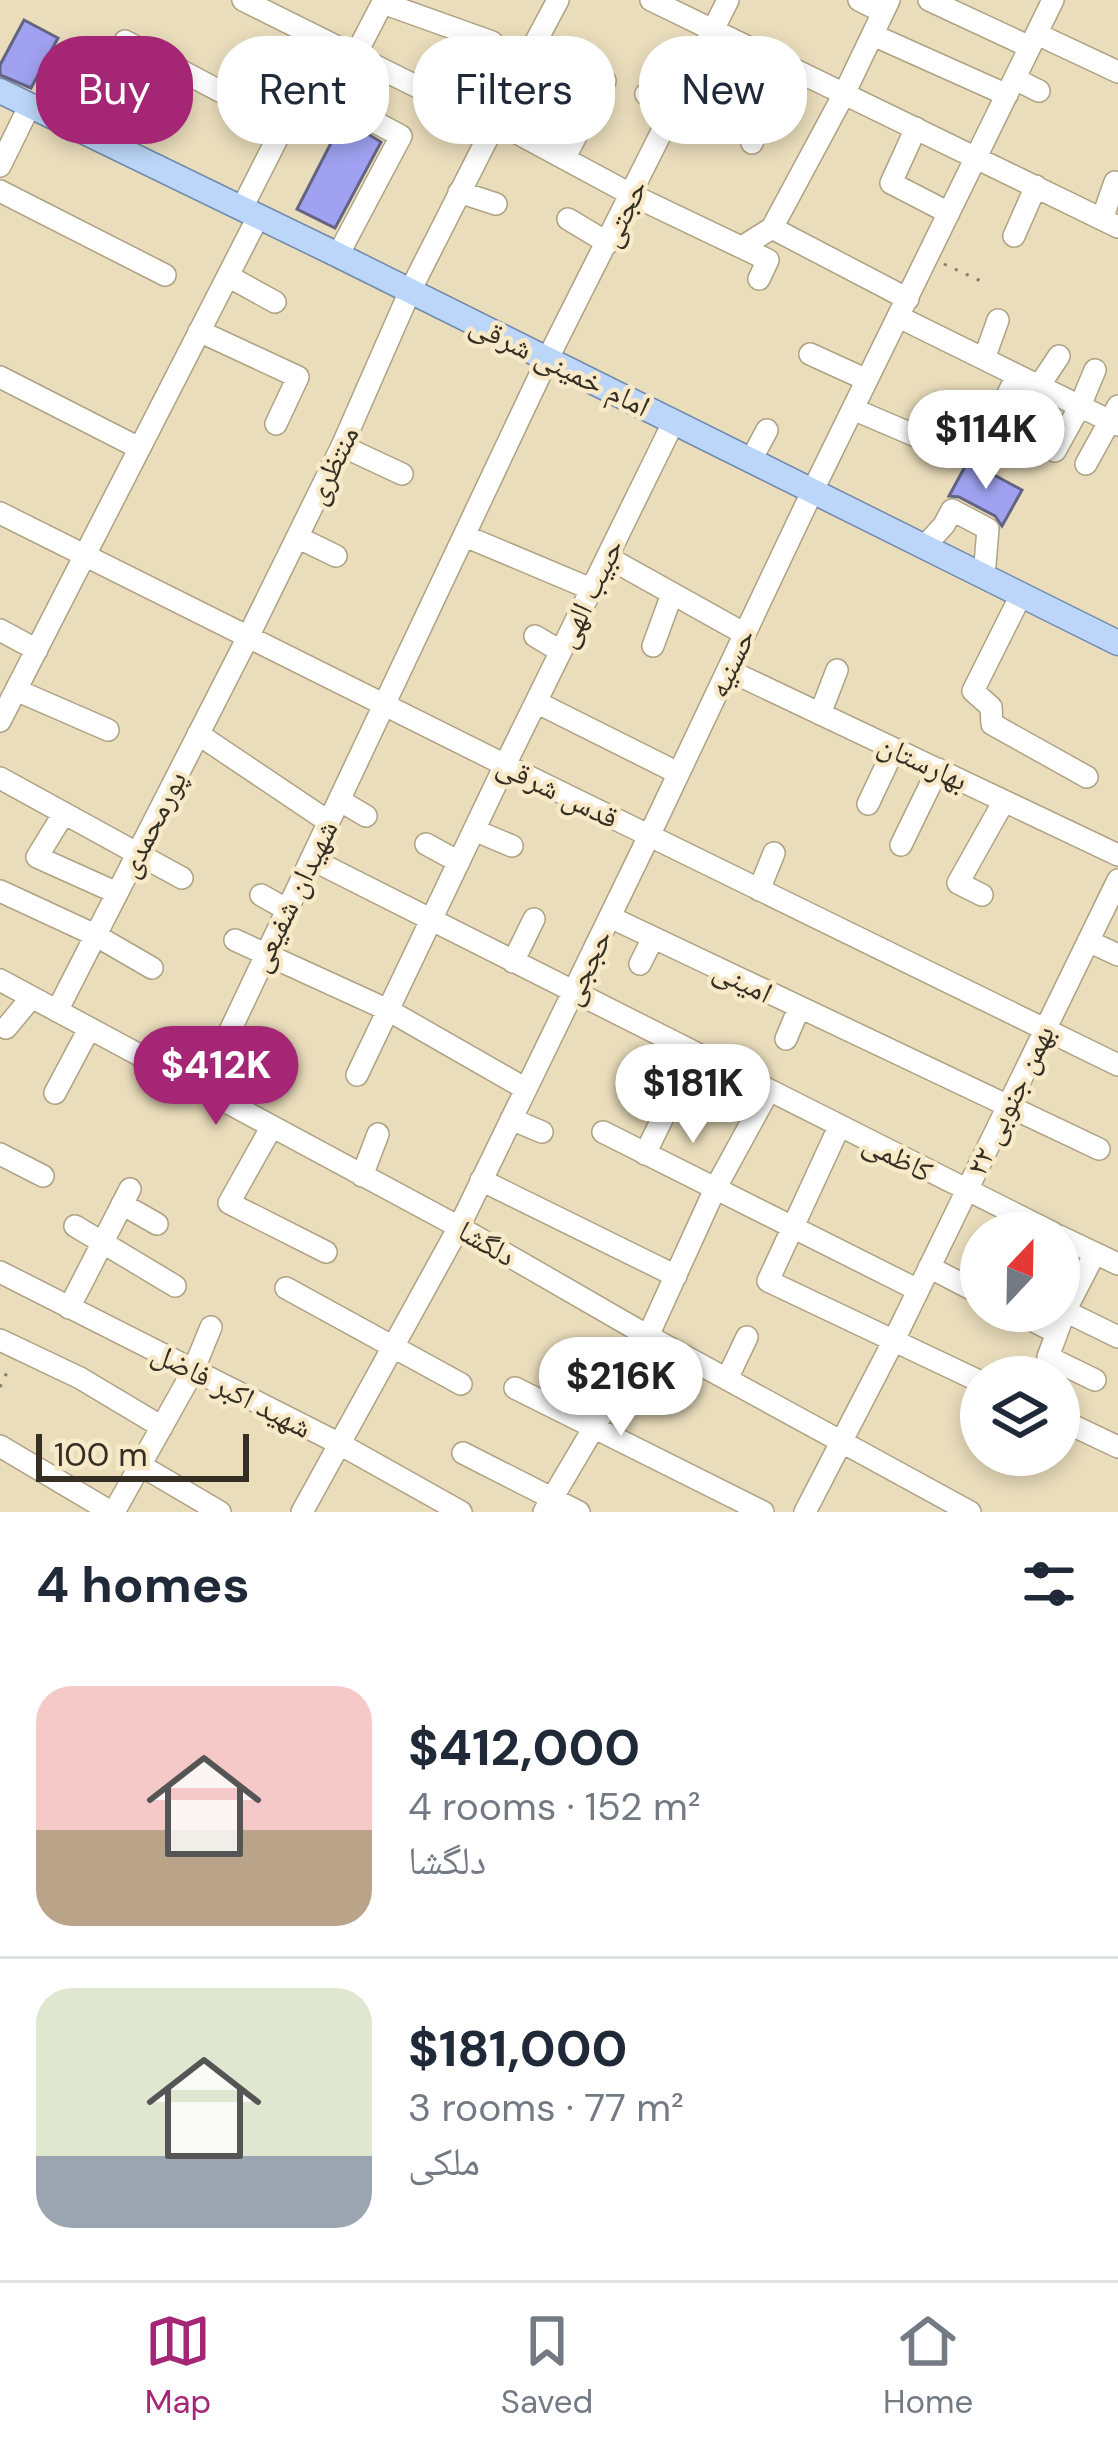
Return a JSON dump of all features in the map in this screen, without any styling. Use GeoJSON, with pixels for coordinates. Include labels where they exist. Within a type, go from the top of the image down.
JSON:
{"type":"FeatureCollection","features":[{"type":"Feature","properties":{"kind":"main road","name":"امام خمینی شرقی"},"geometry":{"type":"LineString","coordinates":[[0,91],[36,109]]}},
{"type":"Feature","properties":{"kind":"main road","name":"امام خمینی شرقی"},"geometry":{"type":"LineString","coordinates":[[109,144],[1118,643]]}},
{"type":"Feature","properties":{"kind":"street"},"geometry":{"type":"LineString","coordinates":[[243,0],[315,36]]}},
{"type":"Feature","properties":{"kind":"street"},"geometry":{"type":"LineString","coordinates":[[558,0],[534,46],[605,81],[565,157]]}},
{"type":"Feature","properties":{"kind":"street"},"geometry":{"type":"LineString","coordinates":[[651,0],[1110,223],[1115,182]]}},
{"type":"Feature","properties":{"kind":"street","name":"حجتی"},"geometry":{"type":"LineString","coordinates":[[710,36],[728,0]]}},
{"type":"Feature","properties":{"kind":"street"},"geometry":{"type":"LineString","coordinates":[[742,247],[772,227],[886,6],[859,0]]}},
{"type":"Feature","properties":{"kind":"street"},"geometry":{"type":"LineString","coordinates":[[928,0],[1118,72]]}},
{"type":"Feature","properties":{"kind":"street","name":"حسنیه"},"geometry":{"type":"LineString","coordinates":[[649,836],[1053,0]]}},
{"type":"Feature","properties":{"kind":"street"},"geometry":{"type":"LineString","coordinates":[[365,36],[383,1],[476,36]]}},
{"type":"Feature","properties":{"kind":"street"},"geometry":{"type":"LineString","coordinates":[[873,35],[1011,87],[1039,91]]}},
{"type":"Feature","properties":{"kind":"street"},"geometry":{"type":"LineString","coordinates":[[0,721],[228,276],[284,125],[193,77]]}},
{"type":"Feature","properties":{"kind":"street"},"geometry":{"type":"LineString","coordinates":[[0,166],[30,106]]}},
{"type":"Feature","properties":{"kind":"street"},"geometry":{"type":"LineString","coordinates":[[916,128],[891,183],[950,213]]}},
{"type":"Feature","properties":{"kind":"street"},"geometry":{"type":"LineString","coordinates":[[338,255],[400,136],[389,130]]}},
{"type":"Feature","properties":{"kind":"street","name":"منتظری"},"geometry":{"type":"LineString","coordinates":[[248,637],[484,144]]}},
{"type":"Feature","properties":{"kind":"street"},"geometry":{"type":"LineString","coordinates":[[540,144],[632,195],[768,260],[759,279]]}},
{"type":"Feature","properties":{"kind":"street","name":"حجتی"},"geometry":{"type":"LineString","coordinates":[[465,536],[512,458],[547,360],[656,144]]}},
{"type":"Feature","properties":{"kind":"street"},"geometry":{"type":"LineString","coordinates":[[1014,236],[1036,186]]}},
{"type":"Feature","properties":{"kind":"street"},"geometry":{"type":"LineString","coordinates":[[0,190],[165,275]]}},
{"type":"Feature","properties":{"kind":"street"},"geometry":{"type":"LineString","coordinates":[[459,192],[496,204]]}},
{"type":"Feature","properties":{"kind":"street"},"geometry":{"type":"LineString","coordinates":[[568,219],[608,243]]}},
{"type":"Feature","properties":{"kind":"street"},"geometry":{"type":"LineString","coordinates":[[772,227],[984,359],[1080,406],[1115,417],[1086,464]]}},
{"type":"Feature","properties":{"kind":"street"},"geometry":{"type":"LineString","coordinates":[[228,276],[275,302]]}},
{"type":"Feature","properties":{"kind":"street"},"geometry":{"type":"LineString","coordinates":[[984,359],[998,320]]}},
{"type":"Feature","properties":{"kind":"street"},"geometry":{"type":"LineString","coordinates":[[200,331],[298,377],[276,424]]}},
{"type":"Feature","properties":{"kind":"street"},"geometry":{"type":"LineString","coordinates":[[810,354],[867,380]]}},
{"type":"Feature","properties":{"kind":"street"},"geometry":{"type":"LineString","coordinates":[[1039,386],[1060,356]]}},
{"type":"Feature","properties":{"kind":"street"},"geometry":{"type":"LineString","coordinates":[[1055,451],[1095,370]]}},
{"type":"Feature","properties":{"kind":"street"},"geometry":{"type":"LineString","coordinates":[[989,432],[1017,375]]}},
{"type":"Feature","properties":{"kind":"street"},"geometry":{"type":"LineString","coordinates":[[0,377],[139,448]]}},
{"type":"Feature","properties":{"kind":"street"},"geometry":{"type":"LineString","coordinates":[[853,409],[923,439]]}},
{"type":"Feature","properties":{"kind":"street","name":"حبیب الهی"},"geometry":{"type":"LineString","coordinates":[[357,1075],[674,421]]}},
{"type":"Feature","properties":{"kind":"street"},"geometry":{"type":"LineString","coordinates":[[751,460],[766,430]]}},
{"type":"Feature","properties":{"kind":"street"},"geometry":{"type":"LineString","coordinates":[[342,446],[402,474]]}},
{"type":"Feature","properties":{"kind":"street"},"geometry":{"type":"LineString","coordinates":[[924,547],[952,510],[988,529],[984,576]]}},
{"type":"Feature","properties":{"kind":"street","name":"قدس شرقی"},"geometry":{"type":"LineString","coordinates":[[0,513],[1118,1065]]}},
{"type":"Feature","properties":{"kind":"street"},"geometry":{"type":"LineString","coordinates":[[465,536],[591,589]]}},
{"type":"Feature","properties":{"kind":"street","name":"شهیدان شفیعی"},"geometry":{"type":"LineString","coordinates":[[203,1088],[465,536]]}},
{"type":"Feature","properties":{"kind":"street"},"geometry":{"type":"LineString","coordinates":[[297,537],[336,556]]}},
{"type":"Feature","properties":{"kind":"street"},"geometry":{"type":"LineString","coordinates":[[607,557],[745,634]]}},
{"type":"Feature","properties":{"kind":"street"},"geometry":{"type":"LineString","coordinates":[[653,646],[673,594]]}},
{"type":"Feature","properties":{"kind":"street"},"geometry":{"type":"LineString","coordinates":[[1021,595],[974,691],[991,707],[992,724],[1087,777]]}},
{"type":"Feature","properties":{"kind":"street"},"geometry":{"type":"LineString","coordinates":[[0,631],[37,650]]}},
{"type":"Feature","properties":{"kind":"street"},"geometry":{"type":"LineString","coordinates":[[535,636],[560,651]]}},
{"type":"Feature","properties":{"kind":"street","name":"پورمحمدی"},"geometry":{"type":"LineString","coordinates":[[57,1012],[248,637]]}},
{"type":"Feature","properties":{"kind":"street","name":"بهارستان"},"geometry":{"type":"LineString","coordinates":[[728,670],[1118,855]]}},
{"type":"Feature","properties":{"kind":"street"},"geometry":{"type":"LineString","coordinates":[[820,713],[837,670]]}},
{"type":"Feature","properties":{"kind":"street"},"geometry":{"type":"LineString","coordinates":[[16,690],[108,730]]}},
{"type":"Feature","properties":{"kind":"street"},"geometry":{"type":"LineString","coordinates":[[536,702],[678,773]]}},
{"type":"Feature","properties":{"kind":"street"},"geometry":{"type":"LineString","coordinates":[[198,734],[329,822]]}},
{"type":"Feature","properties":{"kind":"street"},"geometry":{"type":"LineString","coordinates":[[868,804],[894,749]]}},
{"type":"Feature","properties":{"kind":"street"},"geometry":{"type":"LineString","coordinates":[[901,845],[938,770]]}},
{"type":"Feature","properties":{"kind":"street"},"geometry":{"type":"LineString","coordinates":[[0,778],[182,878]]}},
{"type":"Feature","properties":{"kind":"street"},"geometry":{"type":"LineString","coordinates":[[339,800],[367,816]]}},
{"type":"Feature","properties":{"kind":"street"},"geometry":{"type":"LineString","coordinates":[[982,895],[958,883],[1004,801]]}},
{"type":"Feature","properties":{"kind":"street"},"geometry":{"type":"LineString","coordinates":[[64,813],[37,857],[117,893]]}},
{"type":"Feature","properties":{"kind":"street"},"geometry":{"type":"LineString","coordinates":[[474,830],[512,846]]}},
{"type":"Feature","properties":{"kind":"street","name":"حججی"},"geometry":{"type":"LineString","coordinates":[[302,1512],[459,1227],[649,836]]}},
{"type":"Feature","properties":{"kind":"street"},"geometry":{"type":"LineString","coordinates":[[426,844],[458,862]]}},
{"type":"Feature","properties":{"kind":"street"},"geometry":{"type":"LineString","coordinates":[[759,890],[774,853]]}},
{"type":"Feature","properties":{"kind":"street","name":"کاظمی"},"geometry":{"type":"LineString","coordinates":[[310,859],[1010,1212]]}},
{"type":"Feature","properties":{"kind":"street","name":"۲۲ بهمن جنوبی"},"geometry":{"type":"LineString","coordinates":[[805,1512],[1118,880]]}},
{"type":"Feature","properties":{"kind":"street"},"geometry":{"type":"LineString","coordinates":[[0,891],[95,935],[152,968]]}},
{"type":"Feature","properties":{"kind":"street"},"geometry":{"type":"LineString","coordinates":[[261,895],[286,909]]}},
{"type":"Feature","properties":{"kind":"street","name":"امینی"},"geometry":{"type":"LineString","coordinates":[[610,917],[1099,1149]]}},
{"type":"Feature","properties":{"kind":"street"},"geometry":{"type":"LineString","coordinates":[[513,962],[534,919]]}},
{"type":"Feature","properties":{"kind":"street"},"geometry":{"type":"LineString","coordinates":[[640,964],[652,938]]}},
{"type":"Feature","properties":{"kind":"street"},"geometry":{"type":"LineString","coordinates":[[235,940],[388,1010],[526,1089]]}},
{"type":"Feature","properties":{"kind":"street"},"geometry":{"type":"LineString","coordinates":[[1088,940],[1118,955]]}},
{"type":"Feature","properties":{"kind":"street","name":"دلگشا"},"geometry":{"type":"LineString","coordinates":[[0,980],[459,1227],[970,1512]]}},
{"type":"Feature","properties":{"kind":"street"},"geometry":{"type":"LineString","coordinates":[[6,1028],[31,998]]}},
{"type":"Feature","properties":{"kind":"street"},"geometry":{"type":"LineString","coordinates":[[786,1040],[799,1008]]}},
{"type":"Feature","properties":{"kind":"street"},"geometry":{"type":"LineString","coordinates":[[55,1093],[89,1029]]}},
{"type":"Feature","properties":{"kind":"street"},"geometry":{"type":"LineString","coordinates":[[645,1154],[694,1054]]}},
{"type":"Feature","properties":{"kind":"street"},"geometry":{"type":"LineString","coordinates":[[548,1505],[648,1336],[715,1190],[768,1091]]}},
{"type":"Feature","properties":{"kind":"street"},"geometry":{"type":"LineString","coordinates":[[511,1119],[542,1132]]}},
{"type":"Feature","properties":{"kind":"street"},"geometry":{"type":"LineString","coordinates":[[838,1127],[768,1281],[960,1372]]}},
{"type":"Feature","properties":{"kind":"street"},"geometry":{"type":"LineString","coordinates":[[271,1128],[229,1202],[326,1252]]}},
{"type":"Feature","properties":{"kind":"street"},"geometry":{"type":"LineString","coordinates":[[603,1132],[918,1290]]}},
{"type":"Feature","properties":{"kind":"street"},"geometry":{"type":"LineString","coordinates":[[362,1176],[378,1134]]}},
{"type":"Feature","properties":{"kind":"street"},"geometry":{"type":"LineString","coordinates":[[0,1154],[43,1176]]}},
{"type":"Feature","properties":{"kind":"street"},"geometry":{"type":"LineString","coordinates":[[482,1180],[676,1276]]}},
{"type":"Feature","properties":{"kind":"street"},"geometry":{"type":"LineString","coordinates":[[69,1307],[126,1196],[157,1224]]}},
{"type":"Feature","properties":{"kind":"street"},"geometry":{"type":"LineString","coordinates":[[75,1226],[175,1286]]}},
{"type":"Feature","properties":{"kind":"street","name":"کاظمی"},"geometry":{"type":"LineString","coordinates":[[1080,1244],[1111,1257]]}},
{"type":"Feature","properties":{"kind":"street"},"geometry":{"type":"LineString","coordinates":[[1080,1293],[1111,1257]]}},
{"type":"Feature","properties":{"kind":"street"},"geometry":{"type":"LineString","coordinates":[[929,1267],[960,1283]]}},
{"type":"Feature","properties":{"kind":"street","name":"شهید اکبر فاضل"},"geometry":{"type":"LineString","coordinates":[[4,1281],[69,1307],[338,1443],[461,1512]]}},
{"type":"Feature","properties":{"kind":"street"},"geometry":{"type":"LineString","coordinates":[[286,1288],[461,1384]]}},
{"type":"Feature","properties":{"kind":"street"},"geometry":{"type":"LineString","coordinates":[[1080,1318],[1118,1336]]}},
{"type":"Feature","properties":{"kind":"street"},"geometry":{"type":"LineString","coordinates":[[0,1446],[112,1512],[193,1371],[211,1327]]}},
{"type":"Feature","properties":{"kind":"street"},"geometry":{"type":"LineString","coordinates":[[1053,1332],[1057,1334],[1048,1357],[1096,1380]]}},
{"type":"Feature","properties":{"kind":"street"},"geometry":{"type":"LineString","coordinates":[[727,1379],[748,1337]]}},
{"type":"Feature","properties":{"kind":"street"},"geometry":{"type":"LineString","coordinates":[[9,1344],[80,1378],[161,1427]]}},
{"type":"Feature","properties":{"kind":"street"},"geometry":{"type":"LineString","coordinates":[[515,1388],[764,1512]]}},
{"type":"Feature","properties":{"kind":"street"},"geometry":{"type":"LineString","coordinates":[[1080,1429],[1118,1447]]}},
{"type":"Feature","properties":{"kind":"street"},"geometry":{"type":"LineString","coordinates":[[463,1453],[548,1505],[578,1512]]}},
{"type":"Feature","properties":{"kind":"street"},"geometry":{"type":"LineString","coordinates":[[140,1465],[220,1512]]}},
{"type":"Feature","properties":{"kind":"path"},"geometry":{"type":"LineString","coordinates":[[928,256],[980,281]]}},
{"type":"Feature","properties":{"kind":"path"},"geometry":{"type":"LineString","coordinates":[[0,1387],[9,1344]]}},
{"type":"Feature","properties":{"kind":"building"},"geometry":{"type":"Polygon","coordinates":[[[24,20],[54,36],[36,36],[36,79],[31,88],[0,75],[0,65],[24,20]]]}},
{"type":"Feature","properties":{"kind":"building"},"geometry":{"type":"Polygon","coordinates":[[[330,144],[380,144],[335,228],[297,209],[330,144]]]}},
{"type":"Feature","properties":{"kind":"building"},"geometry":{"type":"Polygon","coordinates":[[[968,461],[1022,490],[1002,526],[995,516],[949,496],[968,461]]]}}]}
